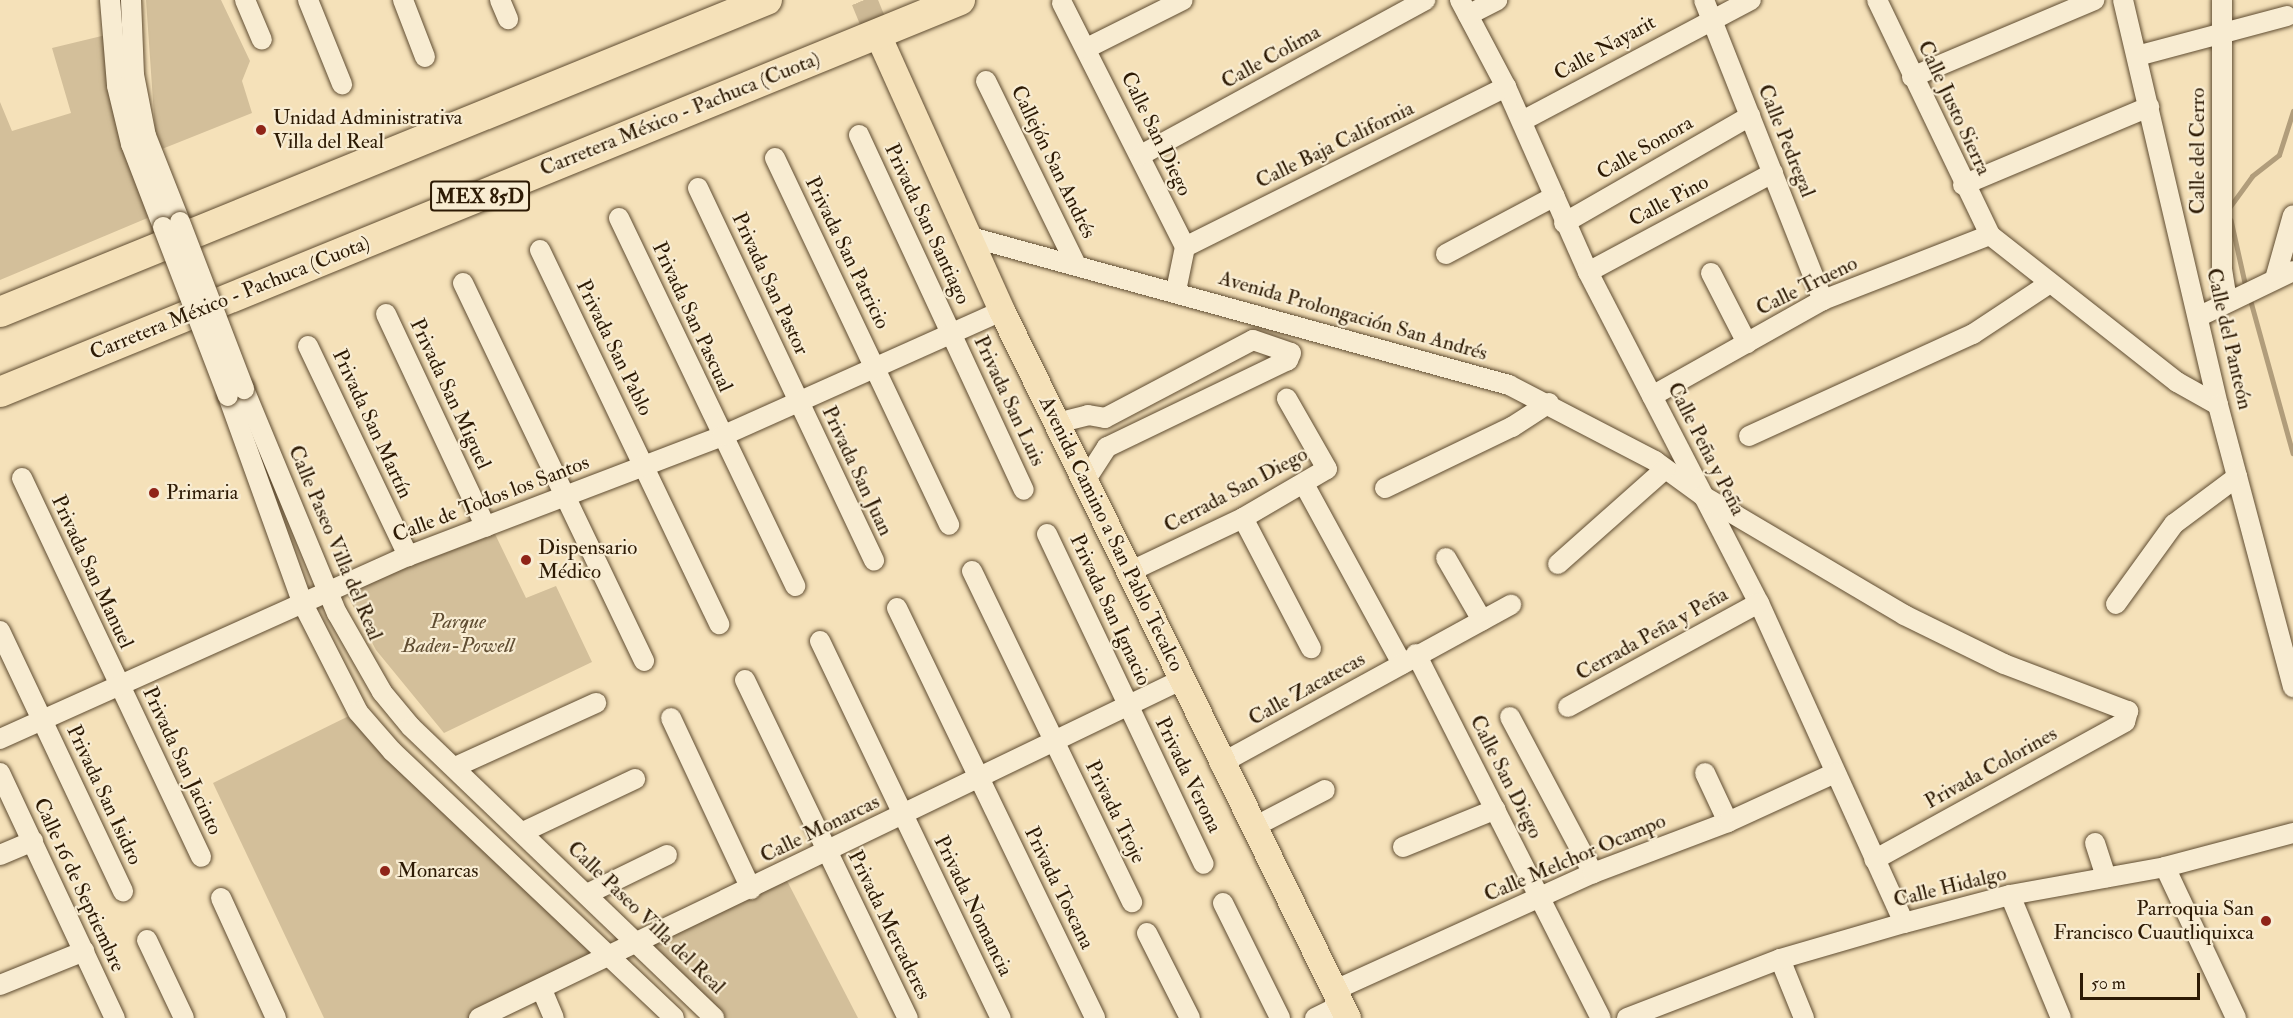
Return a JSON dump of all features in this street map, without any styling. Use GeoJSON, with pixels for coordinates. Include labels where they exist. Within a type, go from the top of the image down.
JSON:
{"type":"FeatureCollection","features":[{"type":"Feature","properties":{"kind":"highway"},"geometry":{"type":"LineString","coordinates":[[0,312],[767,0]]}},
{"type":"Feature","properties":{"kind":"highway","name":"Carretera México - Pachuca (Cuota)"},"geometry":{"type":"LineString","coordinates":[[0,392],[960,0]]}},
{"type":"Feature","properties":{"kind":"main road","name":"Avenida Camino a San Pablo Tecalco"},"geometry":{"type":"LineString","coordinates":[[883,46],[1002,311],[1220,764],[1342,1005]]}},
{"type":"Feature","properties":{"kind":"street","name":"Calle Paseo Villa del Real"},"geometry":{"type":"LineString","coordinates":[[110,0],[117,86],[131,144],[171,224]]}},
{"type":"Feature","properties":{"kind":"street","name":"Calle Paseo Villa del Real"},"geometry":{"type":"LineString","coordinates":[[131,0],[134,75],[146,136],[171,224],[236,393],[302,602],[357,712],[674,1018]]}},
{"type":"Feature","properties":{"kind":"street"},"geometry":{"type":"LineString","coordinates":[[245,0],[262,40]]}},
{"type":"Feature","properties":{"kind":"street"},"geometry":{"type":"LineString","coordinates":[[308,0],[342,84]]}},
{"type":"Feature","properties":{"kind":"street"},"geometry":{"type":"LineString","coordinates":[[403,0],[425,57]]}},
{"type":"Feature","properties":{"kind":"street"},"geometry":{"type":"LineString","coordinates":[[500,0],[508,19]]}},
{"type":"Feature","properties":{"kind":"street"},"geometry":{"type":"LineString","coordinates":[[1087,48],[1183,0]]}},
{"type":"Feature","properties":{"kind":"street","name":"Calle Colima"},"geometry":{"type":"LineString","coordinates":[[1141,155],[1425,0]]}},
{"type":"Feature","properties":{"kind":"street"},"geometry":{"type":"LineString","coordinates":[[1464,8],[1497,0]]}},
{"type":"Feature","properties":{"kind":"street","name":"Calle Nayarit"},"geometry":{"type":"LineString","coordinates":[[1522,121],[1708,8],[1751,0]]}},
{"type":"Feature","properties":{"kind":"street","name":"Calle Justo Sierra"},"geometry":{"type":"LineString","coordinates":[[1877,0],[1963,185],[1990,235]]}},
{"type":"Feature","properties":{"kind":"street"},"geometry":{"type":"LineString","coordinates":[[1912,77],[2094,0]]}},
{"type":"Feature","properties":{"kind":"street","name":"Calle del Panteón"},"geometry":{"type":"LineString","coordinates":[[2123,0],[2200,316],[2218,405],[2293,687]]}},
{"type":"Feature","properties":{"kind":"street","name":"Calle del Cerro"},"geometry":{"type":"LineString","coordinates":[[2222,0],[2222,270],[2241,295]]}},
{"type":"Feature","properties":{"kind":"street","name":"Calle San Diego"},"geometry":{"type":"LineString","coordinates":[[1062,3],[1141,155],[1185,247]]}},
{"type":"Feature","properties":{"kind":"street","name":"Calle Peña y Peña"},"geometry":{"type":"LineString","coordinates":[[1464,8],[1522,121],[1555,196],[1564,223],[1588,272],[1759,603],[1904,922]]}},
{"type":"Feature","properties":{"kind":"street","name":"Calle Pedregal"},"geometry":{"type":"LineString","coordinates":[[1708,8],[1823,300]]}},
{"type":"Feature","properties":{"kind":"street"},"geometry":{"type":"LineString","coordinates":[[2137,56],[2288,16]]}},
{"type":"Feature","properties":{"kind":"street","name":"Callejón San Andrés"},"geometry":{"type":"LineString","coordinates":[[986,81],[1076,265]]}},
{"type":"Feature","properties":{"kind":"street","name":"Calle Baja California"},"geometry":{"type":"LineString","coordinates":[[1185,247],[1506,87]]}},
{"type":"Feature","properties":{"kind":"street"},"geometry":{"type":"LineString","coordinates":[[1963,185],[2149,107]]}},
{"type":"Feature","properties":{"kind":"street","name":"Calle Sonora"},"geometry":{"type":"LineString","coordinates":[[1564,223],[1750,116]]}},
{"type":"Feature","properties":{"kind":"street","name":"Privada San Santiago"},"geometry":{"type":"LineString","coordinates":[[859,135],[950,333]]}},
{"type":"Feature","properties":{"kind":"street","name":"Privada San Patricio"},"geometry":{"type":"LineString","coordinates":[[775,158],[949,525]]}},
{"type":"Feature","properties":{"kind":"street","name":"Calle Pino"},"geometry":{"type":"LineString","coordinates":[[1588,272],[1773,172]]}},
{"type":"Feature","properties":{"kind":"street","name":"Privada San Pastor"},"geometry":{"type":"LineString","coordinates":[[698,188],[798,401]]}},
{"type":"Feature","properties":{"kind":"street"},"geometry":{"type":"LineString","coordinates":[[1446,254],[1555,196]]}},
{"type":"Feature","properties":{"kind":"street"},"geometry":{"type":"LineString","coordinates":[[2200,316],[2284,275],[2293,215]]}},
{"type":"Feature","properties":{"kind":"street","name":"Privada San Pascual"},"geometry":{"type":"LineString","coordinates":[[618,218],[795,586]]}},
{"type":"Feature","properties":{"kind":"street"},"geometry":{"type":"LineString","coordinates":[[1990,235],[2177,382],[2218,405]]}},
{"type":"Feature","properties":{"kind":"street","name":"Calle Trueno"},"geometry":{"type":"LineString","coordinates":[[1652,396],[1823,300],[1990,235]]}},
{"type":"Feature","properties":{"kind":"street","name":"Avenida Prolongación San Andrés"},"geometry":{"type":"LineString","coordinates":[[968,236],[1176,291],[1509,385],[1549,403],[1665,469],[1703,496],[1905,615],[2004,664],[2128,711],[2130,717]]}},
{"type":"Feature","properties":{"kind":"street"},"geometry":{"type":"LineString","coordinates":[[1176,291],[1185,247]]}},
{"type":"Feature","properties":{"kind":"street","name":"Privada San Pablo"},"geometry":{"type":"LineString","coordinates":[[540,250],[719,624]]}},
{"type":"Feature","properties":{"kind":"street"},"geometry":{"type":"LineString","coordinates":[[1711,273],[1747,343]]}},
{"type":"Feature","properties":{"kind":"street"},"geometry":{"type":"LineString","coordinates":[[463,283],[644,661]]}},
{"type":"Feature","properties":{"kind":"street"},"geometry":{"type":"LineString","coordinates":[[1749,436],[1973,334],[2050,283]]}},
{"type":"Feature","properties":{"kind":"street","name":"Calle de Todos los Santos"},"geometry":{"type":"LineString","coordinates":[[0,739],[408,556],[644,468],[722,436],[1002,311]]}},
{"type":"Feature","properties":{"kind":"street","name":"Privada San Miguel"},"geometry":{"type":"LineString","coordinates":[[386,314],[486,527]]}},
{"type":"Feature","properties":{"kind":"street","name":"Privada San Luis"},"geometry":{"type":"LineString","coordinates":[[950,333],[1024,490]]}},
{"type":"Feature","properties":{"kind":"street"},"geometry":{"type":"LineString","coordinates":[[1057,423],[1088,415],[1106,418],[1253,340],[1292,355],[1107,447],[1085,481]]}},
{"type":"Feature","properties":{"kind":"street","name":"Privada San Martín"},"geometry":{"type":"LineString","coordinates":[[308,346],[408,556]]}},
{"type":"Feature","properties":{"kind":"street","name":"Calle Paseo Villa del Real"},"geometry":{"type":"LineString","coordinates":[[236,393],[360,661],[382,693],[455,767],[714,1018]]}},
{"type":"Feature","properties":{"kind":"street","name":"Cerrada San Diego"},"geometry":{"type":"LineString","coordinates":[[1129,572],[1243,518],[1327,469],[1287,399]]}},
{"type":"Feature","properties":{"kind":"street","name":"Privada San Juan"},"geometry":{"type":"LineString","coordinates":[[798,401],[874,561]]}},
{"type":"Feature","properties":{"kind":"street"},"geometry":{"type":"LineString","coordinates":[[1385,488],[1512,427],[1549,403]]}},
{"type":"Feature","properties":{"kind":"street"},"geometry":{"type":"LineString","coordinates":[[1106,418],[1107,447]]}},
{"type":"Feature","properties":{"kind":"street"},"geometry":{"type":"LineString","coordinates":[[1558,564],[1665,469]]}},
{"type":"Feature","properties":{"kind":"street"},"geometry":{"type":"LineString","coordinates":[[2116,604],[2142,575],[2174,524],[2237,477]]}},
{"type":"Feature","properties":{"kind":"street","name":"Privada San Manuel"},"geometry":{"type":"LineString","coordinates":[[22,478],[120,686]]}},
{"type":"Feature","properties":{"kind":"street","name":"Calle San Diego"},"geometry":{"type":"LineString","coordinates":[[1304,484],[1496,809],[1601,1018]]}},
{"type":"Feature","properties":{"kind":"street"},"geometry":{"type":"LineString","coordinates":[[1243,518],[1311,648]]}},
{"type":"Feature","properties":{"kind":"street","name":"Privada San Ignacio"},"geometry":{"type":"LineString","coordinates":[[1047,534],[1128,707]]}},
{"type":"Feature","properties":{"kind":"street"},"geometry":{"type":"LineString","coordinates":[[1446,558],[1482,620]]}},
{"type":"Feature","properties":{"kind":"street","name":"Privada Troje"},"geometry":{"type":"LineString","coordinates":[[972,571],[1132,902]]}},
{"type":"Feature","properties":{"kind":"street","name":"Cerrada Peña y Peña"},"geometry":{"type":"LineString","coordinates":[[1568,707],[1759,603]]}},
{"type":"Feature","properties":{"kind":"street","name":"Calle Zacatecas"},"geometry":{"type":"LineString","coordinates":[[1220,764],[1511,605]]}},
{"type":"Feature","properties":{"kind":"street","name":"Privada Toscana"},"geometry":{"type":"LineString","coordinates":[[897,608],[1095,1018]]}},
{"type":"Feature","properties":{"kind":"street","name":"Privada San Isidro"},"geometry":{"type":"LineString","coordinates":[[0,631],[123,891]]}},
{"type":"Feature","properties":{"kind":"street","name":"Privada Nomancia"},"geometry":{"type":"LineString","coordinates":[[820,641],[902,816],[1001,1018]]}},
{"type":"Feature","properties":{"kind":"street","name":"Privada Mercaderes"},"geometry":{"type":"LineString","coordinates":[[745,680],[908,1018]]}},
{"type":"Feature","properties":{"kind":"street","name":"Calle Monarcas"},"geometry":{"type":"LineString","coordinates":[[479,1018],[640,945],[1181,680]]}},
{"type":"Feature","properties":{"kind":"street","name":"Privada San Jacinto"},"geometry":{"type":"LineString","coordinates":[[120,686],[201,857]]}},
{"type":"Feature","properties":{"kind":"street"},"geometry":{"type":"LineString","coordinates":[[455,767],[596,703]]}},
{"type":"Feature","properties":{"kind":"street","name":"Privada Verona"},"geometry":{"type":"LineString","coordinates":[[1128,707],[1204,864]]}},
{"type":"Feature","properties":{"kind":"street"},"geometry":{"type":"LineString","coordinates":[[1510,717],[1593,873]]}},
{"type":"Feature","properties":{"kind":"street","name":"Privada Colorines"},"geometry":{"type":"LineString","coordinates":[[1874,860],[2130,717]]}},
{"type":"Feature","properties":{"kind":"street"},"geometry":{"type":"LineString","coordinates":[[671,718],[751,889]]}},
{"type":"Feature","properties":{"kind":"street","name":"Calle 16 de Septiembre"},"geometry":{"type":"LineString","coordinates":[[0,773],[115,1018]]}},
{"type":"Feature","properties":{"kind":"street"},"geometry":{"type":"LineString","coordinates":[[1705,773],[1728,822]]}},
{"type":"Feature","properties":{"kind":"street","name":"Calle Melchor Ocampo"},"geometry":{"type":"LineString","coordinates":[[1315,1018],[1540,897],[1593,873],[1728,822],[1835,773]]}},
{"type":"Feature","properties":{"kind":"street"},"geometry":{"type":"LineString","coordinates":[[523,832],[635,779]]}},
{"type":"Feature","properties":{"kind":"street"},"geometry":{"type":"LineString","coordinates":[[1252,828],[1325,790]]}},
{"type":"Feature","properties":{"kind":"street"},"geometry":{"type":"LineString","coordinates":[[1403,847],[1496,809]]}},
{"type":"Feature","properties":{"kind":"street","name":"Calle Hidalgo"},"geometry":{"type":"LineString","coordinates":[[1627,1018],[1780,959],[1904,922],[2010,895],[2165,867],[2293,833]]}},
{"type":"Feature","properties":{"kind":"street"},"geometry":{"type":"LineString","coordinates":[[0,855],[33,841]]}},
{"type":"Feature","properties":{"kind":"street"},"geometry":{"type":"LineString","coordinates":[[2095,843],[2106,878]]}},
{"type":"Feature","properties":{"kind":"street"},"geometry":{"type":"LineString","coordinates":[[587,894],[667,855]]}},
{"type":"Feature","properties":{"kind":"street"},"geometry":{"type":"LineString","coordinates":[[2165,867],[2231,1016]]}},
{"type":"Feature","properties":{"kind":"street"},"geometry":{"type":"LineString","coordinates":[[2010,895],[2061,1018]]}},
{"type":"Feature","properties":{"kind":"street"},"geometry":{"type":"LineString","coordinates":[[221,898],[276,1018]]}},
{"type":"Feature","properties":{"kind":"street"},"geometry":{"type":"LineString","coordinates":[[1223,903],[1280,1018]]}},
{"type":"Feature","properties":{"kind":"street"},"geometry":{"type":"LineString","coordinates":[[1147,933],[1190,1018]]}},
{"type":"Feature","properties":{"kind":"street"},"geometry":{"type":"LineString","coordinates":[[147,940],[184,1018]]}},
{"type":"Feature","properties":{"kind":"street"},"geometry":{"type":"LineString","coordinates":[[0,985],[84,951]]}},
{"type":"Feature","properties":{"kind":"street"},"geometry":{"type":"LineString","coordinates":[[1780,959],[1804,1018]]}},
{"type":"Feature","properties":{"kind":"street"},"geometry":{"type":"LineString","coordinates":[[542,990],[554,1018]]}},
{"type":"Feature","properties":{"kind":"green space"},"geometry":{"type":"Polygon","coordinates":[[[146,0],[221,0],[250,61],[242,81],[252,113],[162,149],[155,130],[146,0]]]}},
{"type":"Feature","properties":{"kind":"green space"},"geometry":{"type":"Polygon","coordinates":[[[110,34],[157,214],[0,280],[0,102],[12,131],[71,113],[52,48],[110,34]]]}},
{"type":"Feature","properties":{"kind":"green space","name":"Parque Baden-Powell"},"geometry":{"type":"Polygon","coordinates":[[[495,534],[526,598],[556,586],[592,662],[444,733],[376,650],[345,591],[495,534]]]}},
{"type":"Feature","properties":{"kind":"green space","name":"Monarcas"},"geometry":{"type":"Polygon","coordinates":[[[357,712],[607,960],[479,1018],[324,1018],[213,783],[357,712]]]}},
{"type":"Feature","properties":{"kind":"green space"},"geometry":{"type":"Polygon","coordinates":[[[784,875],[858,1018],[715,1018],[642,945],[784,875]]]}},
{"type":"Feature","properties":{"kind":"waterway"},"geometry":{"type":"LineString","coordinates":[[2229,208],[2252,176],[2279,155],[2293,111]]}},
{"type":"Feature","properties":{"kind":"waterway"},"geometry":{"type":"LineString","coordinates":[[2231,220],[2246,287]]}},
{"type":"Feature","properties":{"kind":"waterway"},"geometry":{"type":"LineString","coordinates":[[2250,298],[2293,453]]}},
{"type":"Feature","properties":{"kind":"tunnel"},"geometry":{"type":"LineString","coordinates":[[864,0],[883,46]]}},
{"type":"Feature","properties":{"kind":"place","name":"Unidad Administrativa Villa del Real"},"geometry":{"type":"Point","coordinates":[261,130]}},
{"type":"Feature","properties":{"kind":"place","name":"Primaria"},"geometry":{"type":"Point","coordinates":[154,493]}},
{"type":"Feature","properties":{"kind":"place","name":"Dispensario Médico"},"geometry":{"type":"Point","coordinates":[526,560]}},
{"type":"Feature","properties":{"kind":"place","name":"Monarcas"},"geometry":{"type":"Point","coordinates":[385,871]}},
{"type":"Feature","properties":{"kind":"place","name":"Parroquia San Francisco Cuautliquixca"},"geometry":{"type":"Point","coordinates":[2266,921]}}]}
